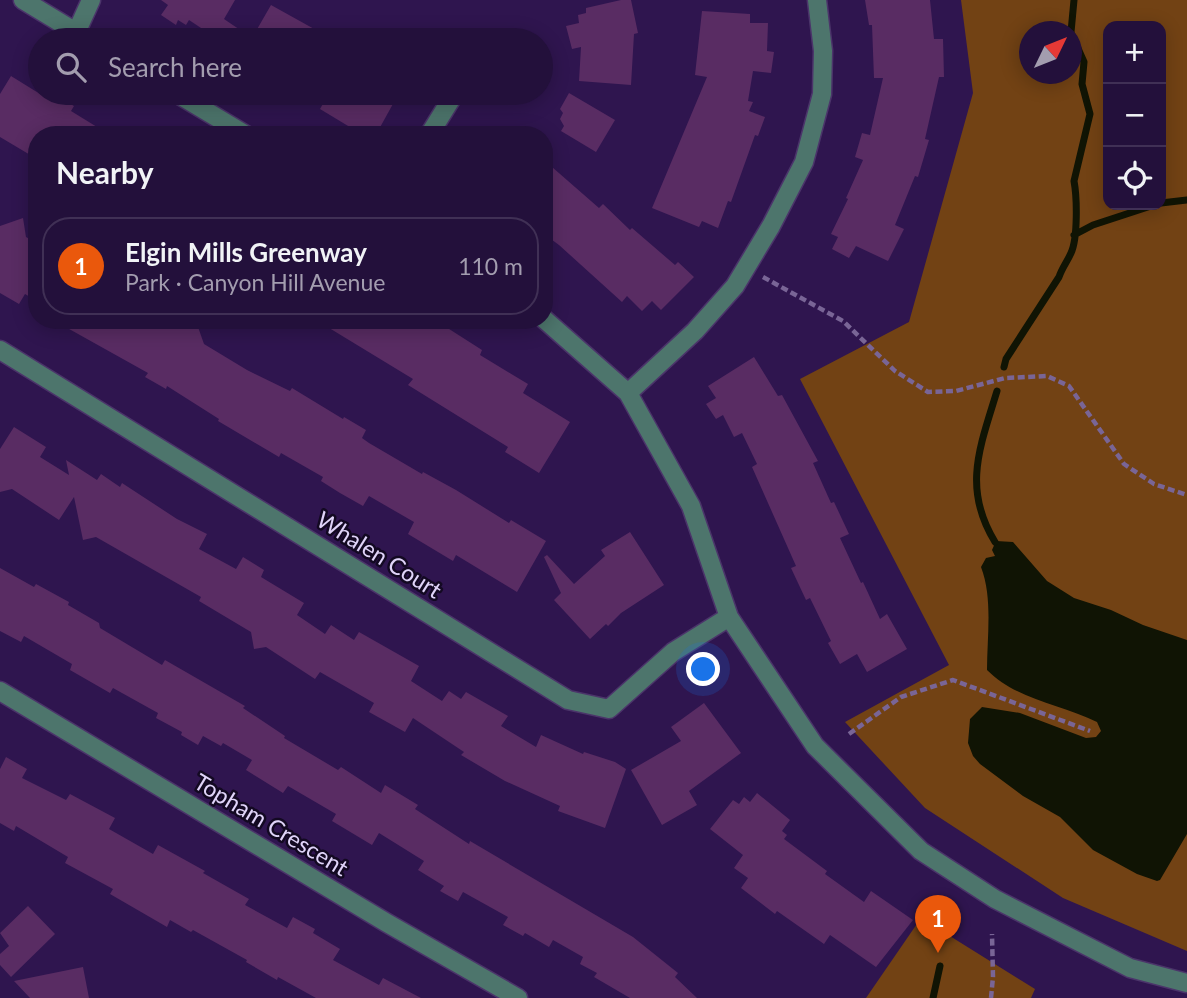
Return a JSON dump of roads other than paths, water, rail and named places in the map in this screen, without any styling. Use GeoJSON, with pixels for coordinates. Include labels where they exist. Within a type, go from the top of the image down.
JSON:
{"type":"FeatureCollection","features":[{"type":"Feature","properties":{"kind":"street"},"geometry":{"type":"LineString","coordinates":[[23,0],[69,28]]}},
{"type":"Feature","properties":{"kind":"street"},"geometry":{"type":"LineString","coordinates":[[84,28],[91,0]]}},
{"type":"Feature","properties":{"kind":"street"},"geometry":{"type":"LineString","coordinates":[[628,393],[695,331],[735,286],[771,226],[804,162],[822,93],[823,51],[817,0]]}},
{"type":"Feature","properties":{"kind":"street"},"geometry":{"type":"LineString","coordinates":[[196,105],[231,126]]}},
{"type":"Feature","properties":{"kind":"street"},"geometry":{"type":"LineString","coordinates":[[435,126],[448,105]]}},
{"type":"Feature","properties":{"kind":"street"},"geometry":{"type":"LineString","coordinates":[[553,328],[628,393],[691,506],[729,617],[815,746],[921,851],[995,899],[1130,968],[1187,983]]}},
{"type":"Feature","properties":{"kind":"street","name":"Whalen Court"},"geometry":{"type":"LineString","coordinates":[[0,350],[568,700],[609,709],[673,652],[729,617]]}},
{"type":"Feature","properties":{"kind":"street","name":"Topham Crescent"},"geometry":{"type":"LineString","coordinates":[[0,691],[387,923],[518,998]]}},
{"type":"Feature","properties":{"kind":"waterway"},"geometry":{"type":"LineString","coordinates":[[1072,21],[1074,0]]}},
{"type":"Feature","properties":{"kind":"waterway"},"geometry":{"type":"LineString","coordinates":[[1082,58],[1082,84]]}},
{"type":"Feature","properties":{"kind":"waterway"},"geometry":{"type":"LineString","coordinates":[[1004,367],[1006,359],[1059,277],[1073,246],[1076,217],[1074,181],[1090,114],[1082,84]]}},
{"type":"Feature","properties":{"kind":"waterway"},"geometry":{"type":"LineString","coordinates":[[1166,202],[1187,200]]}},
{"type":"Feature","properties":{"kind":"waterway"},"geometry":{"type":"LineString","coordinates":[[1074,235],[1093,225],[1139,210]]}},
{"type":"Feature","properties":{"kind":"waterway"},"geometry":{"type":"LineString","coordinates":[[995,542],[979,504],[977,467],[997,391]]}},
{"type":"Feature","properties":{"kind":"waterway"},"geometry":{"type":"LineString","coordinates":[[933,998],[940,966]]}},
{"type":"Feature","properties":{"kind":"place","name":"Elgin Mills Greenway"},"geometry":{"type":"Point","coordinates":[938,953]}}]}
